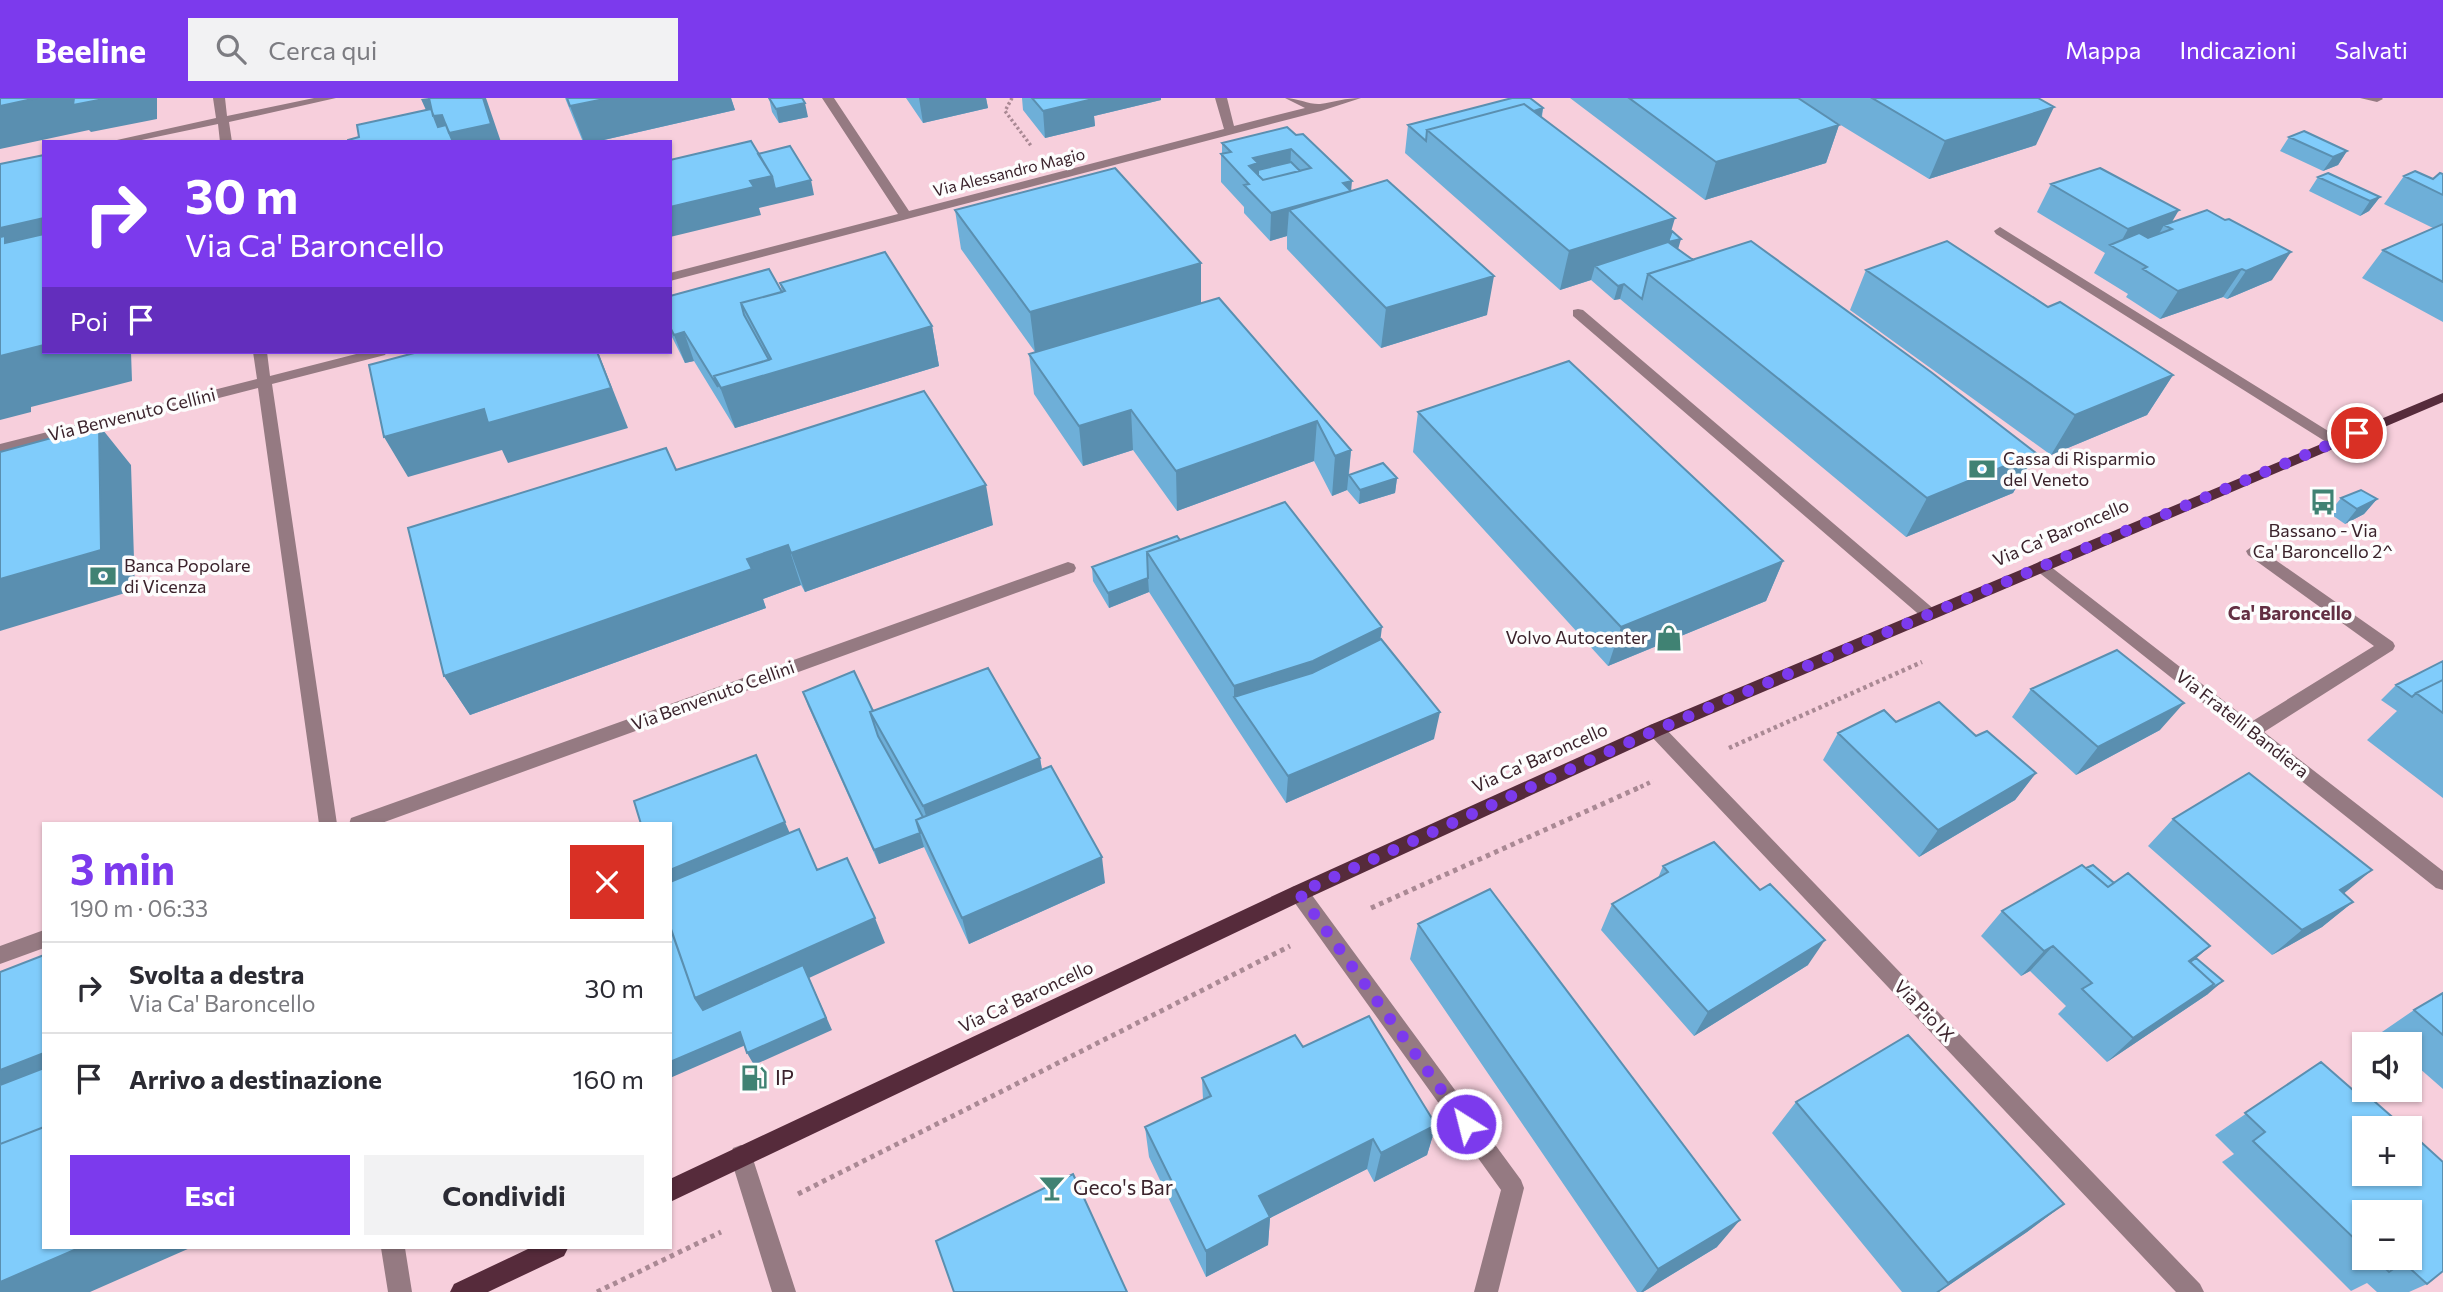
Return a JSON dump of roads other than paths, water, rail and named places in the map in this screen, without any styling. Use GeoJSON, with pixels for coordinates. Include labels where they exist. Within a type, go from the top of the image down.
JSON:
{"type":"FeatureCollection","features":[{"type":"Feature","properties":{"kind":"main road","name":"Via Ca' Baroncello"},"geometry":{"type":"LineString","coordinates":[[672,1190],[1299,893],[1656,730],[2443,397]]}},
{"type":"Feature","properties":{"kind":"main road"},"geometry":{"type":"LineString","coordinates":[[462,1292],[554,1249]]}},
{"type":"Feature","properties":{"kind":"street"},"geometry":{"type":"LineString","coordinates":[[219,98],[226,140]]}},
{"type":"Feature","properties":{"kind":"street"},"geometry":{"type":"LineString","coordinates":[[123,140],[330,98]]}},
{"type":"Feature","properties":{"kind":"street"},"geometry":{"type":"LineString","coordinates":[[828,98],[906,216]]}},
{"type":"Feature","properties":{"kind":"street"},"geometry":{"type":"LineString","coordinates":[[1221,98],[1230,131]]}},
{"type":"Feature","properties":{"kind":"street"},"geometry":{"type":"LineString","coordinates":[[1291,98],[1317,108]]}},
{"type":"Feature","properties":{"kind":"street","name":"Via Alessandro Magio"},"geometry":{"type":"LineString","coordinates":[[672,276],[1355,98]]}},
{"type":"Feature","properties":{"kind":"street"},"geometry":{"type":"LineString","coordinates":[[2000,231],[2336,442]]}},
{"type":"Feature","properties":{"kind":"street"},"geometry":{"type":"LineString","coordinates":[[1578,313],[1929,614]]}},
{"type":"Feature","properties":{"kind":"street"},"geometry":{"type":"LineString","coordinates":[[260,354],[328,822]]}},
{"type":"Feature","properties":{"kind":"street"},"geometry":{"type":"LineString","coordinates":[[265,382],[372,354]]}},
{"type":"Feature","properties":{"kind":"street","name":"Via Benvenuto Cellini"},"geometry":{"type":"LineString","coordinates":[[0,449],[265,382]]}},
{"type":"Feature","properties":{"kind":"street"},"geometry":{"type":"LineString","coordinates":[[2251,731],[2387,646],[2254,551]]}},
{"type":"Feature","properties":{"kind":"street","name":"Via Fratelli Bandiera"},"geometry":{"type":"LineString","coordinates":[[2040,567],[2443,882]]}},
{"type":"Feature","properties":{"kind":"street","name":"Via Benvenuto Cellini"},"geometry":{"type":"LineString","coordinates":[[364,822],[1068,568]]}},
{"type":"Feature","properties":{"kind":"street","name":"Via Pio IX"},"geometry":{"type":"LineString","coordinates":[[1656,730],[2192,1292]]}},
{"type":"Feature","properties":{"kind":"street"},"geometry":{"type":"LineString","coordinates":[[1299,893],[1514,1188],[1486,1292]]}},
{"type":"Feature","properties":{"kind":"street"},"geometry":{"type":"LineString","coordinates":[[0,955],[42,940]]}},
{"type":"Feature","properties":{"kind":"street"},"geometry":{"type":"LineString","coordinates":[[741,1156],[784,1292]]}},
{"type":"Feature","properties":{"kind":"street"},"geometry":{"type":"LineString","coordinates":[[393,1249],[400,1292]]}},
{"type":"Feature","properties":{"kind":"place","name":"Cassa di Risparmio del Veneto"},"geometry":{"type":"Point","coordinates":[1982,469]}},
{"type":"Feature","properties":{"kind":"place","name":"Bassano - Via Ca' Baroncello 2^"},"geometry":{"type":"Point","coordinates":[2323,502]}},
{"type":"Feature","properties":{"kind":"place","name":"Banca Popolare di Vicenza"},"geometry":{"type":"Point","coordinates":[103,576]}},
{"type":"Feature","properties":{"kind":"place","name":"Volvo Autocenter"},"geometry":{"type":"Point","coordinates":[1669,638]}},
{"type":"Feature","properties":{"kind":"place","name":"IP"},"geometry":{"type":"Point","coordinates":[754,1078]}},
{"type":"Feature","properties":{"kind":"place","name":"Geco's Bar"},"geometry":{"type":"Point","coordinates":[1052,1188]}},
{"type":"Feature","properties":{"kind":"district","name":"Ca' Baroncello"},"geometry":{"type":"Point","coordinates":[2290,613]}}]}
